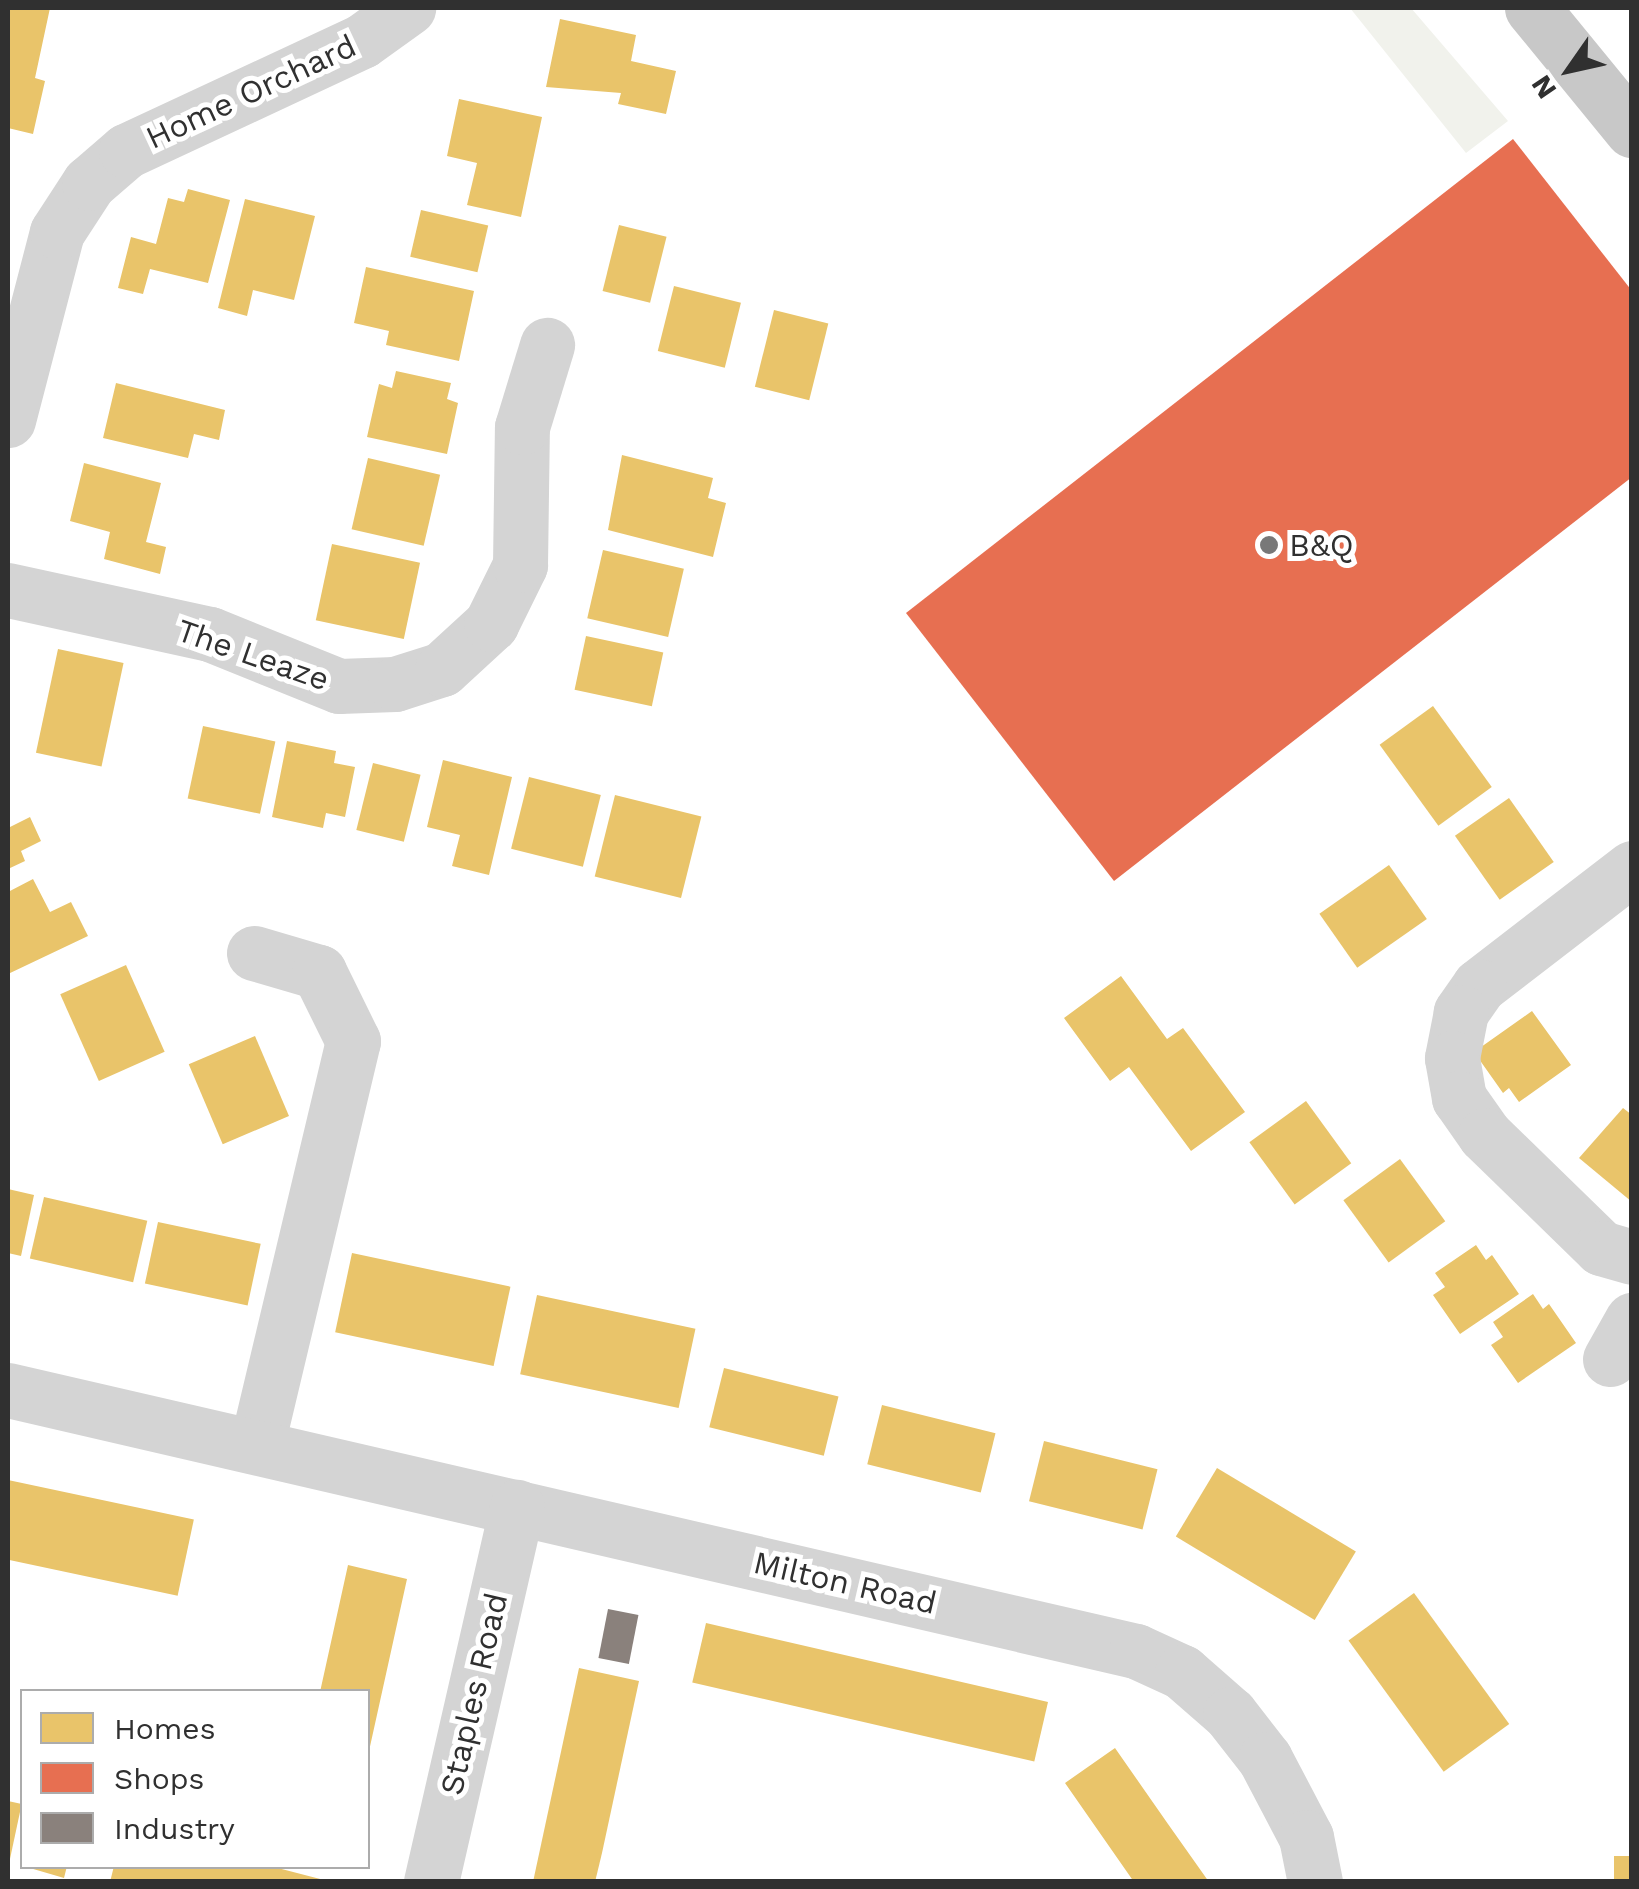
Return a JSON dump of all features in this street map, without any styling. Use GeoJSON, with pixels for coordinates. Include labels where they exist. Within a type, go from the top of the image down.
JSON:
{"type":"FeatureCollection","features":[{"type":"Feature","properties":{"kind":"main road"},"geometry":{"type":"LineString","coordinates":[[1532,8],[1632,130]]}},
{"type":"Feature","properties":{"kind":"street","name":"Home Orchard"},"geometry":{"type":"LineString","coordinates":[[8,420],[16,339],[56,232],[89,184],[114,162],[190,117],[362,41],[408,8]]}},
{"type":"Feature","properties":{"kind":"street","name":"The Leaze"},"geometry":{"type":"LineString","coordinates":[[8,590],[210,634],[340,686],[395,684],[442,669],[491,624],[520,565],[522,427],[547,344]]}},
{"type":"Feature","properties":{"kind":"street"},"geometry":{"type":"LineString","coordinates":[[1632,868],[1480,986],[1461,1012],[1452,1058],[1458,1098],[1485,1135],[1601,1248],[1632,1257]]}},
{"type":"Feature","properties":{"kind":"street"},"geometry":{"type":"LineString","coordinates":[[254,953],[320,972],[353,1041],[257,1445]]}},
{"type":"Feature","properties":{"kind":"street","name":"Milton Road"},"geometry":{"type":"LineString","coordinates":[[8,1390],[1136,1651],[1182,1672],[1230,1714],[1265,1759],[1306,1836],[1315,1882]]}},
{"type":"Feature","properties":{"kind":"street","name":"Staples Road"},"geometry":{"type":"LineString","coordinates":[[431,1882],[517,1507]]}},
{"type":"Feature","properties":{"kind":"shaded area"},"geometry":{"type":"Polygon","coordinates":[[[1350,8],[1411,8],[1508,121],[1466,153],[1350,8]]]}},
{"type":"Feature","properties":{"kind":"building: Homes"},"geometry":{"type":"Polygon","coordinates":[[[8,8],[50,8],[35,78],[45,81],[33,134],[8,128],[8,8]]]}},
{"type":"Feature","properties":{"kind":"building: Homes"},"geometry":{"type":"Polygon","coordinates":[[[560,19],[636,35],[631,61],[676,71],[666,114],[618,104],[621,93],[546,87],[560,19]]]}},
{"type":"Feature","properties":{"kind":"building: Homes"},"geometry":{"type":"Polygon","coordinates":[[[459,99],[542,117],[521,217],[467,205],[477,163],[447,156],[459,99]]]}},
{"type":"Feature","properties":{"kind":"building: Homes"},"geometry":{"type":"Polygon","coordinates":[[[188,189],[230,200],[208,283],[150,269],[143,294],[118,288],[131,237],[156,244],[168,198],[184,202],[188,189]]]}},
{"type":"Feature","properties":{"kind":"building: Homes"},"geometry":{"type":"Polygon","coordinates":[[[245,199],[315,216],[294,300],[253,290],[247,316],[218,308],[245,199]]]}},
{"type":"Feature","properties":{"kind":"building: Homes"},"geometry":{"type":"Polygon","coordinates":[[[421,210],[488,226],[477,272],[410,257],[421,210]]]}},
{"type":"Feature","properties":{"kind":"building: Homes"},"geometry":{"type":"Polygon","coordinates":[[[619,225],[667,237],[650,303],[603,291],[619,225]]]}},
{"type":"Feature","properties":{"kind":"building: Homes"},"geometry":{"type":"Polygon","coordinates":[[[366,267],[474,291],[459,361],[386,345],[389,331],[354,323],[366,267]]]}},
{"type":"Feature","properties":{"kind":"building: Homes"},"geometry":{"type":"Polygon","coordinates":[[[674,286],[741,303],[725,368],[658,351],[674,286]]]}},
{"type":"Feature","properties":{"kind":"building: Homes"},"geometry":{"type":"Polygon","coordinates":[[[774,310],[828,324],[809,400],[755,387],[774,310]]]}},
{"type":"Feature","properties":{"kind":"building: Homes"},"geometry":{"type":"Polygon","coordinates":[[[396,371],[451,383],[447,399],[458,403],[447,454],[367,437],[379,384],[392,388],[396,371]]]}},
{"type":"Feature","properties":{"kind":"building: Homes"},"geometry":{"type":"Polygon","coordinates":[[[116,383],[225,410],[219,440],[194,434],[188,458],[103,438],[116,383]]]}},
{"type":"Feature","properties":{"kind":"building: Homes"},"geometry":{"type":"Polygon","coordinates":[[[622,455],[713,478],[708,498],[726,503],[713,557],[608,530],[622,455]]]}},
{"type":"Feature","properties":{"kind":"building: Homes"},"geometry":{"type":"Polygon","coordinates":[[[368,458],[440,475],[424,546],[352,529],[368,458]]]}},
{"type":"Feature","properties":{"kind":"building: Homes"},"geometry":{"type":"Polygon","coordinates":[[[84,463],[161,483],[146,542],[166,547],[160,574],[104,559],[110,532],[70,521],[84,463]]]}},
{"type":"Feature","properties":{"kind":"building: Homes"},"geometry":{"type":"Polygon","coordinates":[[[332,544],[420,563],[404,639],[316,620],[332,544]]]}},
{"type":"Feature","properties":{"kind":"building: Homes"},"geometry":{"type":"Polygon","coordinates":[[[603,550],[684,569],[668,637],[587,618],[603,550]]]}},
{"type":"Feature","properties":{"kind":"building: Homes"},"geometry":{"type":"Polygon","coordinates":[[[586,636],[663,652],[652,706],[575,690],[586,636]]]}},
{"type":"Feature","properties":{"kind":"building: Homes"},"geometry":{"type":"Polygon","coordinates":[[[58,649],[124,663],[101,767],[36,753],[58,649]]]}},
{"type":"Feature","properties":{"kind":"building: Homes"},"geometry":{"type":"Polygon","coordinates":[[[1433,706],[1492,787],[1438,826],[1380,745],[1433,706]]]}},
{"type":"Feature","properties":{"kind":"building: Homes"},"geometry":{"type":"Polygon","coordinates":[[[203,726],[275,741],[260,814],[188,798],[203,726]]]}},
{"type":"Feature","properties":{"kind":"building: Homes"},"geometry":{"type":"Polygon","coordinates":[[[287,741],[336,751],[334,763],[355,767],[345,817],[326,813],[323,828],[272,817],[287,741]]]}},
{"type":"Feature","properties":{"kind":"building: Homes"},"geometry":{"type":"Polygon","coordinates":[[[443,760],[512,777],[489,875],[452,866],[460,835],[427,827],[443,760]]]}},
{"type":"Feature","properties":{"kind":"building: Homes"},"geometry":{"type":"Polygon","coordinates":[[[373,763],[421,775],[404,842],[356,830],[373,763]]]}},
{"type":"Feature","properties":{"kind":"building: Homes"},"geometry":{"type":"Polygon","coordinates":[[[529,777],[601,795],[583,867],[511,849],[529,777]]]}},
{"type":"Feature","properties":{"kind":"building: Homes"},"geometry":{"type":"Polygon","coordinates":[[[615,795],[701,817],[681,898],[595,877],[615,795]]]}},
{"type":"Feature","properties":{"kind":"building: Homes"},"geometry":{"type":"Polygon","coordinates":[[[1509,798],[1554,862],[1500,900],[1455,836],[1509,798]]]}},
{"type":"Feature","properties":{"kind":"building: Homes"},"geometry":{"type":"Polygon","coordinates":[[[30,817],[41,841],[21,851],[25,861],[8,869],[8,821],[10,827],[30,817]]]}},
{"type":"Feature","properties":{"kind":"building: Homes"},"geometry":{"type":"Polygon","coordinates":[[[1389,865],[1427,919],[1357,968],[1319,914],[1389,865]]]}},
{"type":"Feature","properties":{"kind":"building: Homes"},"geometry":{"type":"Polygon","coordinates":[[[33,879],[50,912],[71,902],[88,936],[8,974],[8,892],[33,879]]]}},
{"type":"Feature","properties":{"kind":"building: Homes"},"geometry":{"type":"Polygon","coordinates":[[[126,965],[165,1052],[99,1081],[60,994],[126,965]]]}},
{"type":"Feature","properties":{"kind":"building: Homes"},"geometry":{"type":"Polygon","coordinates":[[[1121,976],[1167,1039],[1183,1028],[1245,1112],[1191,1151],[1129,1067],[1110,1081],[1064,1018],[1121,976]]]}},
{"type":"Feature","properties":{"kind":"building: Homes"},"geometry":{"type":"Polygon","coordinates":[[[1532,1011],[1571,1065],[1519,1102],[1509,1088],[1503,1093],[1474,1052],[1532,1011]]]}},
{"type":"Feature","properties":{"kind":"building: Homes"},"geometry":{"type":"Polygon","coordinates":[[[255,1036],[289,1116],[223,1144],[189,1064],[255,1036]]]}},
{"type":"Feature","properties":{"kind":"building: Homes"},"geometry":{"type":"Polygon","coordinates":[[[1306,1101],[1351,1163],[1295,1204],[1249,1142],[1306,1101]]]}},
{"type":"Feature","properties":{"kind":"building: Homes"},"geometry":{"type":"Polygon","coordinates":[[[1623,1108],[1632,1115],[1632,1202],[1579,1158],[1623,1108]]]}},
{"type":"Feature","properties":{"kind":"building: Homes"},"geometry":{"type":"Polygon","coordinates":[[[1400,1159],[1445,1221],[1389,1262],[1343,1200],[1400,1159]]]}},
{"type":"Feature","properties":{"kind":"building: Homes"},"geometry":{"type":"Polygon","coordinates":[[[8,1189],[34,1195],[21,1256],[8,1253],[8,1189]]]}},
{"type":"Feature","properties":{"kind":"building: Homes"},"geometry":{"type":"Polygon","coordinates":[[[44,1197],[147,1221],[133,1282],[30,1258],[44,1197]]]}},
{"type":"Feature","properties":{"kind":"building: Homes"},"geometry":{"type":"Polygon","coordinates":[[[158,1222],[261,1244],[248,1305],[145,1284],[158,1222]]]}},
{"type":"Feature","properties":{"kind":"building: Homes"},"geometry":{"type":"Polygon","coordinates":[[[1476,1245],[1486,1260],[1492,1255],[1519,1294],[1460,1334],[1433,1295],[1445,1287],[1435,1273],[1476,1245]]]}},
{"type":"Feature","properties":{"kind":"building: Homes"},"geometry":{"type":"Polygon","coordinates":[[[352,1253],[510,1287],[494,1366],[335,1332],[352,1253]]]}},
{"type":"Feature","properties":{"kind":"building: Homes"},"geometry":{"type":"Polygon","coordinates":[[[1533,1294],[1543,1309],[1549,1304],[1576,1343],[1518,1383],[1491,1345],[1503,1337],[1493,1322],[1533,1294]]]}},
{"type":"Feature","properties":{"kind":"building: Homes"},"geometry":{"type":"Polygon","coordinates":[[[537,1295],[695,1329],[679,1408],[520,1374],[537,1295]]]}},
{"type":"Feature","properties":{"kind":"building: Homes"},"geometry":{"type":"Polygon","coordinates":[[[724,1368],[838,1397],[824,1456],[709,1427],[724,1368]]]}},
{"type":"Feature","properties":{"kind":"building: Homes"},"geometry":{"type":"Polygon","coordinates":[[[882,1405],[996,1433],[981,1492],[867,1464],[882,1405]]]}},
{"type":"Feature","properties":{"kind":"building: Homes"},"geometry":{"type":"Polygon","coordinates":[[[1044,1441],[1158,1469],[1143,1529],[1029,1501],[1044,1441]]]}},
{"type":"Feature","properties":{"kind":"building: Homes"},"geometry":{"type":"Polygon","coordinates":[[[1217,1468],[1356,1551],[1315,1620],[1176,1537],[1217,1468]]]}},
{"type":"Feature","properties":{"kind":"building: Homes"},"geometry":{"type":"Polygon","coordinates":[[[8,1480],[194,1520],[178,1596],[8,1560],[8,1480]]]}},
{"type":"Feature","properties":{"kind":"building: Homes"},"geometry":{"type":"Polygon","coordinates":[[[348,1565],[407,1579],[370,1746],[370,1689],[321,1689],[348,1565]]]}},
{"type":"Feature","properties":{"kind":"building: Homes"},"geometry":{"type":"Polygon","coordinates":[[[1414,1593],[1509,1724],[1444,1772],[1348,1641],[1414,1593]]]}},
{"type":"Feature","properties":{"kind":"building: Homes"},"geometry":{"type":"Polygon","coordinates":[[[706,1623],[1048,1702],[1034,1761],[692,1682],[706,1623]]]}},
{"type":"Feature","properties":{"kind":"building: Homes"},"geometry":{"type":"Polygon","coordinates":[[[579,1668],[639,1681],[595,1882],[533,1882],[579,1668]]]}},
{"type":"Feature","properties":{"kind":"building: Homes"},"geometry":{"type":"Polygon","coordinates":[[[1115,1748],[1209,1882],[1134,1882],[1065,1783],[1115,1748]]]}},
{"type":"Feature","properties":{"kind":"building: Homes"},"geometry":{"type":"Polygon","coordinates":[[[8,1801],[20,1804],[8,1865],[8,1801]]]}},
{"type":"Feature","properties":{"kind":"building: Homes"},"geometry":{"type":"Polygon","coordinates":[[[1614,1856],[1632,1856],[1632,1882],[1614,1882],[1614,1856]]]}},
{"type":"Feature","properties":{"kind":"building: Homes"},"geometry":{"type":"Polygon","coordinates":[[[33,1869],[66,1869],[64,1878],[33,1869]]]}},
{"type":"Feature","properties":{"kind":"building: Homes"},"geometry":{"type":"Polygon","coordinates":[[[113,1869],[282,1869],[324,1880],[110,1882],[113,1869]]]}},
{"type":"Feature","properties":{"kind":"building: Shops","name":"B&Q"},"geometry":{"type":"Polygon","coordinates":[[[1513,139],[1632,291],[1632,477],[1114,881],[906,613],[1513,139]]]}},
{"type":"Feature","properties":{"kind":"building: Industry"},"geometry":{"type":"Polygon","coordinates":[[[608,1609],[638,1615],[629,1664],[598,1658],[608,1609]]]}},
{"type":"Feature","properties":{"kind":"place","name":"B&Q"},"geometry":{"type":"Point","coordinates":[1269,545]}}]}
